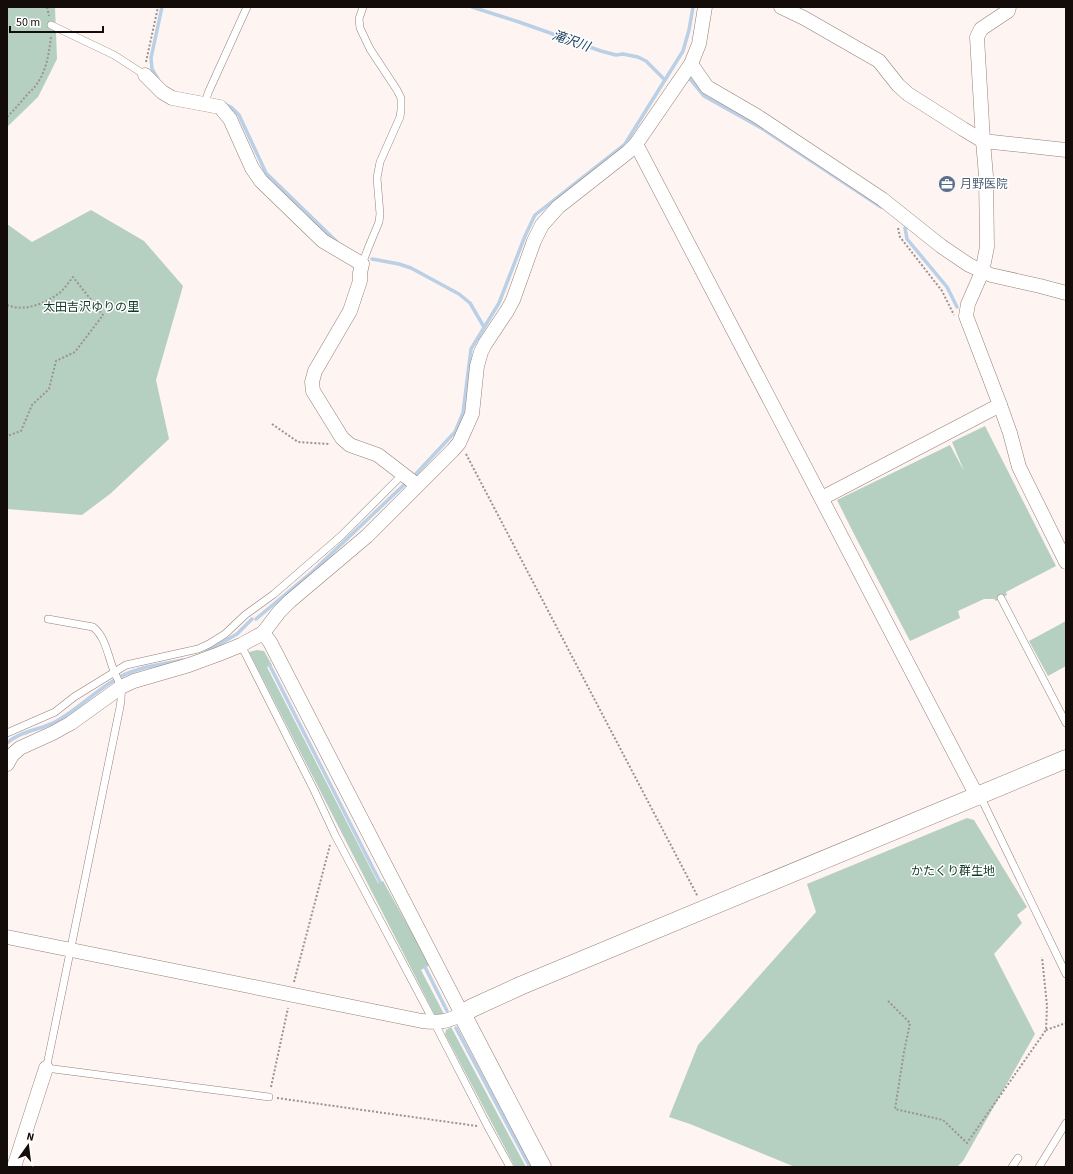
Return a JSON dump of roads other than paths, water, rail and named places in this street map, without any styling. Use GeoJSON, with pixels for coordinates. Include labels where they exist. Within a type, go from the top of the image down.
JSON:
{"type":"FeatureCollection","features":[{"type":"Feature","properties":{"kind":"street"},"geometry":{"type":"LineString","coordinates":[[9,756],[20,748],[71,723],[120,684],[188,665],[220,654],[263,633],[279,612],[290,601],[367,536],[459,443],[472,414],[481,352],[513,300],[534,241],[542,225],[558,207],[636,144],[691,64],[699,44],[705,7]]}},
{"type":"Feature","properties":{"kind":"street"},"geometry":{"type":"LineString","coordinates":[[781,7],[804,18],[879,61],[898,85],[908,94],[983,141],[1066,150]]}},
{"type":"Feature","properties":{"kind":"street"},"geometry":{"type":"LineString","coordinates":[[1009,7],[1008,11],[981,29],[977,37],[986,176],[987,247],[982,272],[968,304],[966,316],[1010,433],[1019,467],[1066,562]]}},
{"type":"Feature","properties":{"kind":"street"},"geometry":{"type":"LineString","coordinates":[[691,64],[708,87],[757,116],[882,199],[941,246],[969,265],[991,275],[1040,286],[1066,294]]}},
{"type":"Feature","properties":{"kind":"street"},"geometry":{"type":"LineString","coordinates":[[145,75],[162,92],[172,98],[220,107],[230,119],[252,168],[261,181],[322,241],[362,264],[360,281],[350,311],[315,371],[312,382],[313,391],[342,438],[350,445],[378,455],[417,485]]}},
{"type":"Feature","properties":{"kind":"street"},"geometry":{"type":"LineString","coordinates":[[636,144],[977,796]]}},
{"type":"Feature","properties":{"kind":"street"},"geometry":{"type":"LineString","coordinates":[[822,498],[1000,405]]}},
{"type":"Feature","properties":{"kind":"street"},"geometry":{"type":"LineString","coordinates":[[263,633],[270,642],[542,1167]]}},
{"type":"Feature","properties":{"kind":"street"},"geometry":{"type":"LineString","coordinates":[[7,937],[422,1021],[443,1022],[455,1018],[472,1008],[520,986],[1066,759]]}},
{"type":"Feature","properties":{"kind":"street"},"geometry":{"type":"LineString","coordinates":[[14,1167],[46,1068]]}},
{"type":"Feature","properties":{"kind":"lane"},"geometry":{"type":"LineString","coordinates":[[205,104],[208,93],[247,7]]}},
{"type":"Feature","properties":{"kind":"lane"},"geometry":{"type":"LineString","coordinates":[[362,264],[380,222],[377,178],[380,162],[400,117],[401,110],[401,98],[370,49],[360,28],[359,19],[363,7]]}},
{"type":"Feature","properties":{"kind":"lane"},"geometry":{"type":"LineString","coordinates":[[51,25],[114,55],[145,75]]}},
{"type":"Feature","properties":{"kind":"lane"},"geometry":{"type":"LineString","coordinates":[[7,733],[55,712],[74,697],[126,665],[198,649],[210,644],[225,634],[245,615],[274,594],[341,536],[403,475]]}},
{"type":"Feature","properties":{"kind":"lane"},"geometry":{"type":"LineString","coordinates":[[1001,598],[1066,723]]}},
{"type":"Feature","properties":{"kind":"lane"},"geometry":{"type":"LineString","coordinates":[[48,620],[82,624],[93,627],[97,630],[102,637],[114,672],[120,684],[122,696],[46,1068],[269,1097]]}},
{"type":"Feature","properties":{"kind":"lane"},"geometry":{"type":"LineString","coordinates":[[241,645],[311,783],[335,835],[510,1167]]}},
{"type":"Feature","properties":{"kind":"lane"},"geometry":{"type":"LineString","coordinates":[[977,796],[984,804],[1066,974]]}},
{"type":"Feature","properties":{"kind":"lane"},"geometry":{"type":"LineString","coordinates":[[1039,1167],[1066,1123]]}},
{"type":"Feature","properties":{"kind":"lane"},"geometry":{"type":"LineString","coordinates":[[1012,1167],[1018,1158]]}},
{"type":"Feature","properties":{"kind":"waterway"},"geometry":{"type":"LineString","coordinates":[[158,79],[152,69],[151,58],[162,7]]}},
{"type":"Feature","properties":{"kind":"waterway","name":"滝沢川"},"geometry":{"type":"LineString","coordinates":[[472,7],[601,51],[616,55],[623,54],[638,57],[646,61],[665,80]]}},
{"type":"Feature","properties":{"kind":"waterway"},"geometry":{"type":"LineString","coordinates":[[413,477],[455,432],[463,413],[471,349],[499,303],[525,236],[535,215],[625,144],[683,51],[693,7]]}},
{"type":"Feature","properties":{"kind":"waterway"},"geometry":{"type":"LineString","coordinates":[[689,78],[704,96],[763,129],[881,207]]}},
{"type":"Feature","properties":{"kind":"waterway"},"geometry":{"type":"LineString","coordinates":[[224,104],[231,107],[239,115],[266,173],[337,242]]}},
{"type":"Feature","properties":{"kind":"waterway"},"geometry":{"type":"LineString","coordinates":[[905,228],[907,239],[947,287],[957,307]]}},
{"type":"Feature","properties":{"kind":"waterway"},"geometry":{"type":"LineString","coordinates":[[372,259],[411,268],[459,294],[470,303],[484,327]]}},
{"type":"Feature","properties":{"kind":"waterway"},"geometry":{"type":"LineString","coordinates":[[256,619],[312,572],[408,481]]}},
{"type":"Feature","properties":{"kind":"waterway"},"geometry":{"type":"LineString","coordinates":[[206,652],[237,634],[252,619]]}},
{"type":"Feature","properties":{"kind":"waterway"},"geometry":{"type":"LineString","coordinates":[[7,743],[24,733],[49,725],[63,718],[121,676],[147,667],[183,660]]}},
{"type":"Feature","properties":{"kind":"waterway"},"geometry":{"type":"LineString","coordinates":[[270,666],[380,882]]}},
{"type":"Feature","properties":{"kind":"waterway"},"geometry":{"type":"LineString","coordinates":[[425,967],[447,1011]]}},
{"type":"Feature","properties":{"kind":"waterway"},"geometry":{"type":"LineString","coordinates":[[456,1028],[530,1167]]}},
{"type":"Feature","properties":{"kind":"place","name":"月野医院"},"geometry":{"type":"Point","coordinates":[947,184]}},
{"type":"Feature","properties":{"kind":"park label","name":"太田吉沢ゆりの里"},"geometry":{"type":"Point","coordinates":[91,307]}},
{"type":"Feature","properties":{"kind":"park label","name":"かたくり群生地"},"geometry":{"type":"Point","coordinates":[953,871]}}]}
